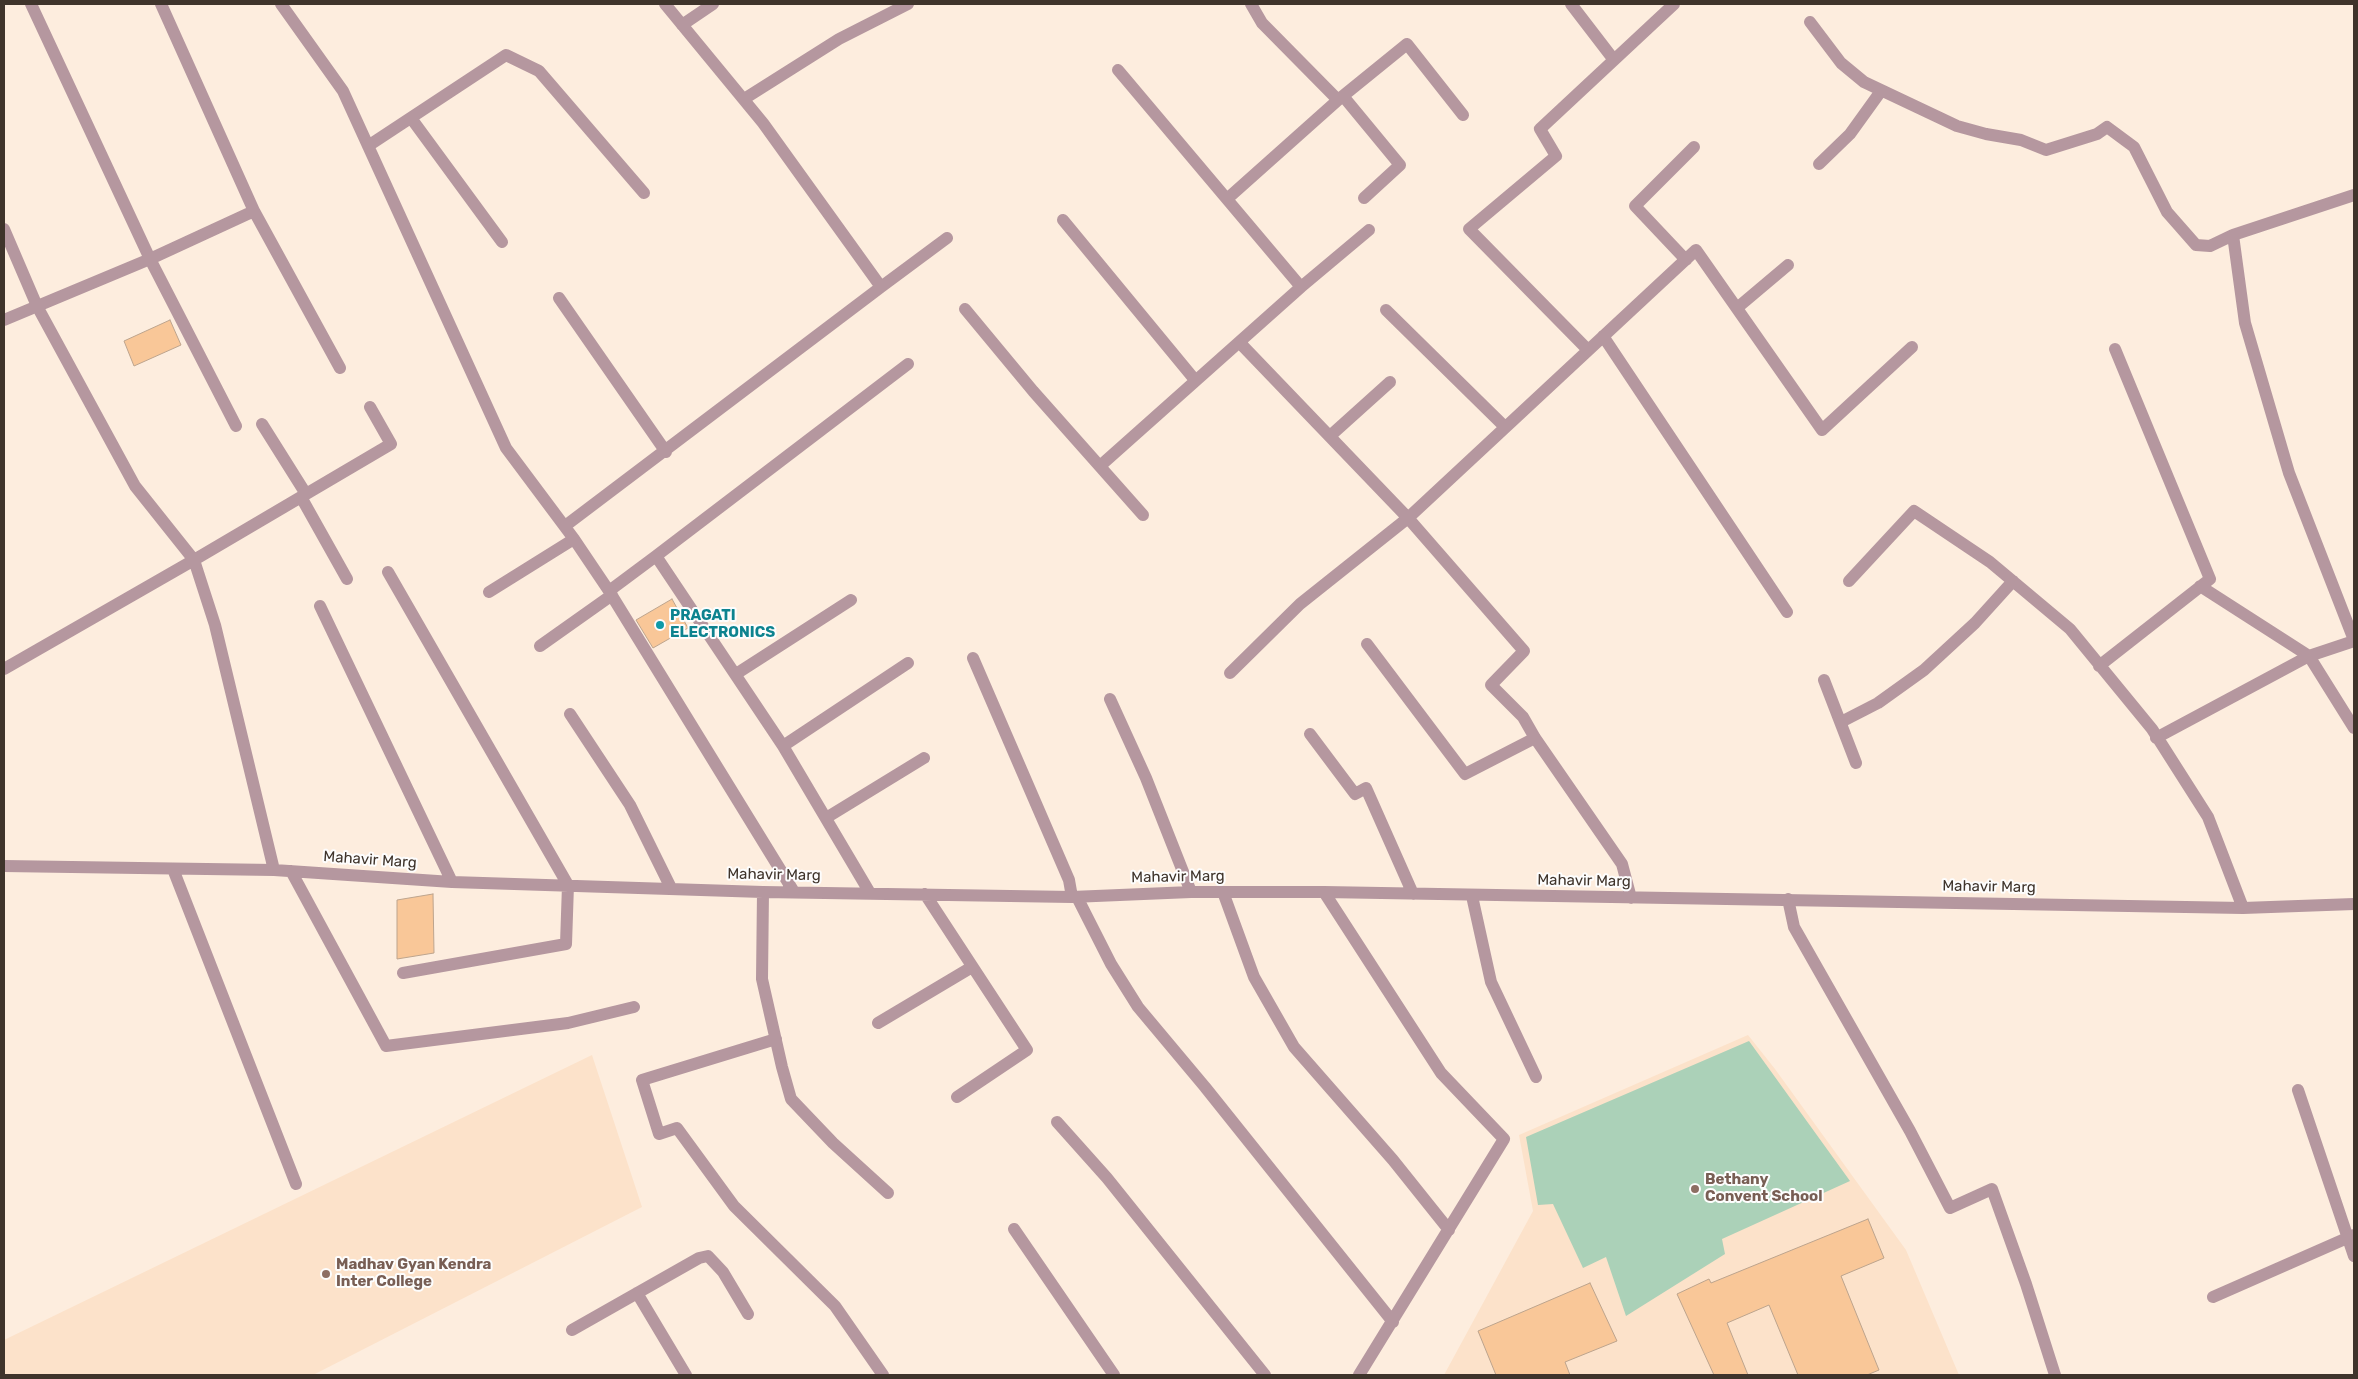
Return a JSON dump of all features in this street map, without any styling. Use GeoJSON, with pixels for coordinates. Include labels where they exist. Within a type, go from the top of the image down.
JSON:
{"type":"FeatureCollection","features":[{"type":"Feature","properties":{"kind":"street"},"geometry":{"type":"LineString","coordinates":[[31,4],[150,259],[236,426]]}},
{"type":"Feature","properties":{"kind":"street"},"geometry":{"type":"LineString","coordinates":[[161,4],[254,210],[340,368]]}},
{"type":"Feature","properties":{"kind":"street"},"geometry":{"type":"LineString","coordinates":[[281,4],[343,91],[506,448],[565,526],[610,593],[794,892]]}},
{"type":"Feature","properties":{"kind":"street"},"geometry":{"type":"LineString","coordinates":[[665,4],[764,123],[881,288]]}},
{"type":"Feature","properties":{"kind":"street"},"geometry":{"type":"LineString","coordinates":[[682,25],[713,4]]}},
{"type":"Feature","properties":{"kind":"street"},"geometry":{"type":"LineString","coordinates":[[744,99],[840,39],[908,4]]}},
{"type":"Feature","properties":{"kind":"street"},"geometry":{"type":"LineString","coordinates":[[1251,4],[1262,23],[1341,98],[1400,165],[1364,198]]}},
{"type":"Feature","properties":{"kind":"street"},"geometry":{"type":"LineString","coordinates":[[1571,4],[1614,60]]}},
{"type":"Feature","properties":{"kind":"street"},"geometry":{"type":"LineString","coordinates":[[1588,350],[1469,229],[1556,156],[1540,129],[1614,60],[1667,6]]}},
{"type":"Feature","properties":{"kind":"street"},"geometry":{"type":"LineString","coordinates":[[1810,22],[1841,62],[1864,82],[1957,126],[1986,134],[2021,140],[2046,150],[2097,134],[2107,127],[2134,147],[2167,212],[2196,246],[2210,246],[2233,235],[2354,195]]}},
{"type":"Feature","properties":{"kind":"street"},"geometry":{"type":"LineString","coordinates":[[1227,199],[1341,98],[1407,44],[1464,115]]}},
{"type":"Feature","properties":{"kind":"street"},"geometry":{"type":"LineString","coordinates":[[368,146],[506,54],[539,71],[644,193]]}},
{"type":"Feature","properties":{"kind":"street"},"geometry":{"type":"LineString","coordinates":[[1118,70],[1301,287]]}},
{"type":"Feature","properties":{"kind":"street"},"geometry":{"type":"LineString","coordinates":[[1819,164],[1850,134],[1881,91]]}},
{"type":"Feature","properties":{"kind":"street"},"geometry":{"type":"LineString","coordinates":[[411,118],[502,242]]}},
{"type":"Feature","properties":{"kind":"street"},"geometry":{"type":"LineString","coordinates":[[1686,260],[1635,206],[1694,147]]}},
{"type":"Feature","properties":{"kind":"street"},"geometry":{"type":"LineString","coordinates":[[4,320],[150,259],[254,210]]}},
{"type":"Feature","properties":{"kind":"street"},"geometry":{"type":"LineString","coordinates":[[1062,220],[1194,380]]}},
{"type":"Feature","properties":{"kind":"street"},"geometry":{"type":"LineString","coordinates":[[4,229],[37,306],[135,486],[194,560],[215,625],[274,870]]}},
{"type":"Feature","properties":{"kind":"street"},"geometry":{"type":"LineString","coordinates":[[1100,466],[1194,380],[1240,343],[1301,287],[1369,230]]}},
{"type":"Feature","properties":{"kind":"street"},"geometry":{"type":"LineString","coordinates":[[2156,738],[2309,656],[2354,640],[2289,473],[2245,323],[2233,235]]}},
{"type":"Feature","properties":{"kind":"street"},"geometry":{"type":"LineString","coordinates":[[565,526],[666,452],[946,238]]}},
{"type":"Feature","properties":{"kind":"street"},"geometry":{"type":"LineString","coordinates":[[1230,673],[1300,604],[1408,518],[1696,250],[1822,430],[1912,347]]}},
{"type":"Feature","properties":{"kind":"street"},"geometry":{"type":"LineString","coordinates":[[1737,308],[1788,266]]}},
{"type":"Feature","properties":{"kind":"street"},"geometry":{"type":"LineString","coordinates":[[559,298],[666,452]]}},
{"type":"Feature","properties":{"kind":"street"},"geometry":{"type":"LineString","coordinates":[[965,309],[1033,391],[1143,515]]}},
{"type":"Feature","properties":{"kind":"street"},"geometry":{"type":"LineString","coordinates":[[1386,310],[1505,427]]}},
{"type":"Feature","properties":{"kind":"street"},"geometry":{"type":"LineString","coordinates":[[1603,336],[1787,612]]}},
{"type":"Feature","properties":{"kind":"street"},"geometry":{"type":"LineString","coordinates":[[1240,343],[1408,518],[1524,651],[1490,685],[1523,717],[1535,738],[1622,864],[1631,898]]}},
{"type":"Feature","properties":{"kind":"street"},"geometry":{"type":"LineString","coordinates":[[2099,666],[2210,579],[2115,349]]}},
{"type":"Feature","properties":{"kind":"street"},"geometry":{"type":"LineString","coordinates":[[540,646],[908,364]]}},
{"type":"Feature","properties":{"kind":"street"},"geometry":{"type":"LineString","coordinates":[[1330,436],[1390,382]]}},
{"type":"Feature","properties":{"kind":"street"},"geometry":{"type":"LineString","coordinates":[[4,669],[391,444],[370,407]]}},
{"type":"Feature","properties":{"kind":"street"},"geometry":{"type":"LineString","coordinates":[[262,424],[304,495],[348,578]]}},
{"type":"Feature","properties":{"kind":"street"},"geometry":{"type":"LineString","coordinates":[[1849,581],[1914,511],[1990,562],[2013,581],[2070,629],[2152,729],[2208,818],[2243,908]]}},
{"type":"Feature","properties":{"kind":"street"},"geometry":{"type":"LineString","coordinates":[[489,592],[574,539]]}},
{"type":"Feature","properties":{"kind":"street"},"geometry":{"type":"LineString","coordinates":[[656,556],[783,746],[870,893]]}},
{"type":"Feature","properties":{"kind":"street"},"geometry":{"type":"LineString","coordinates":[[388,572],[568,885],[566,944],[404,972]]}},
{"type":"Feature","properties":{"kind":"street"},"geometry":{"type":"LineString","coordinates":[[1841,722],[1878,703],[1924,670],[1975,623],[2013,581]]}},
{"type":"Feature","properties":{"kind":"street"},"geometry":{"type":"LineString","coordinates":[[2200,586],[2309,656],[2354,728]]}},
{"type":"Feature","properties":{"kind":"street"},"geometry":{"type":"LineString","coordinates":[[736,674],[851,600]]}},
{"type":"Feature","properties":{"kind":"street"},"geometry":{"type":"LineString","coordinates":[[320,606],[452,882]]}},
{"type":"Feature","properties":{"kind":"street"},"geometry":{"type":"LineString","coordinates":[[1366,644],[1465,774],[1535,738]]}},
{"type":"Feature","properties":{"kind":"street"},"geometry":{"type":"LineString","coordinates":[[973,658],[1075,897],[1111,964],[1138,1007],[1205,1087],[1393,1322]]}},
{"type":"Feature","properties":{"kind":"street"},"geometry":{"type":"LineString","coordinates":[[783,746],[908,663]]}},
{"type":"Feature","properties":{"kind":"street"},"geometry":{"type":"LineString","coordinates":[[1824,680],[1856,763]]}},
{"type":"Feature","properties":{"kind":"street"},"geometry":{"type":"LineString","coordinates":[[1110,699],[1146,778],[1191,892]]}},
{"type":"Feature","properties":{"kind":"street"},"geometry":{"type":"LineString","coordinates":[[570,714],[630,805],[671,888]]}},
{"type":"Feature","properties":{"kind":"street"},"geometry":{"type":"LineString","coordinates":[[1310,734],[1355,794],[1366,788],[1414,894]]}},
{"type":"Feature","properties":{"kind":"street"},"geometry":{"type":"LineString","coordinates":[[826,818],[924,758]]}},
{"type":"Feature","properties":{"kind":"street","name":"Mahavir Marg"},"geometry":{"type":"LineString","coordinates":[[4,866],[274,870],[452,882],[763,892],[1075,897],[1191,892],[1324,892],[2243,908],[2354,904]]}},
{"type":"Feature","properties":{"kind":"street"},"geometry":{"type":"LineString","coordinates":[[173,870],[296,1184]]}},
{"type":"Feature","properties":{"kind":"street"},"geometry":{"type":"LineString","coordinates":[[291,872],[386,1046],[568,1023],[634,1007]]}},
{"type":"Feature","properties":{"kind":"street"},"geometry":{"type":"LineString","coordinates":[[763,892],[762,979],[791,1099],[833,1142],[888,1193]]}},
{"type":"Feature","properties":{"kind":"street"},"geometry":{"type":"LineString","coordinates":[[1223,892],[1254,977],[1294,1047],[1392,1160],[1449,1230]]}},
{"type":"Feature","properties":{"kind":"street"},"geometry":{"type":"LineString","coordinates":[[1324,892],[1441,1072],[1504,1140],[1359,1375]]}},
{"type":"Feature","properties":{"kind":"street"},"geometry":{"type":"LineString","coordinates":[[925,894],[1027,1050],[957,1097]]}},
{"type":"Feature","properties":{"kind":"street"},"geometry":{"type":"LineString","coordinates":[[1472,896],[1491,982],[1536,1077]]}},
{"type":"Feature","properties":{"kind":"street"},"geometry":{"type":"LineString","coordinates":[[1788,899],[1794,928],[1910,1131],[1950,1208],[1992,1189],[2026,1284],[2055,1375]]}},
{"type":"Feature","properties":{"kind":"street"},"geometry":{"type":"LineString","coordinates":[[878,1023],[972,967]]}},
{"type":"Feature","properties":{"kind":"street"},"geometry":{"type":"LineString","coordinates":[[776,1039],[642,1080],[659,1134],[677,1128],[734,1206],[835,1306],[883,1375]]}},
{"type":"Feature","properties":{"kind":"street"},"geometry":{"type":"LineString","coordinates":[[2298,1090],[2351,1237],[2354,1256]]}},
{"type":"Feature","properties":{"kind":"street"},"geometry":{"type":"LineString","coordinates":[[1057,1122],[1107,1178],[1265,1375]]}},
{"type":"Feature","properties":{"kind":"street"},"geometry":{"type":"LineString","coordinates":[[1014,1229],[1114,1375]]}},
{"type":"Feature","properties":{"kind":"street"},"geometry":{"type":"LineString","coordinates":[[2213,1298],[2351,1237]]}},
{"type":"Feature","properties":{"kind":"street"},"geometry":{"type":"LineString","coordinates":[[572,1330],[699,1258],[708,1256],[722,1272],[748,1314]]}},
{"type":"Feature","properties":{"kind":"street"},"geometry":{"type":"LineString","coordinates":[[637,1293],[686,1375]]}},
{"type":"Feature","properties":{"kind":"shaded area","name":"Bethany Convent School"},"geometry":{"type":"Polygon","coordinates":[[[1748,1035],[1775,1069],[1906,1250],[1959,1375],[1444,1375],[1533,1211],[1519,1135],[1748,1035]]]}},
{"type":"Feature","properties":{"kind":"shaded area","name":"Madhav Gyan Kendra Inter College"},"geometry":{"type":"Polygon","coordinates":[[[592,1055],[642,1207],[313,1375],[4,1375],[4,1340],[592,1055]]]}},
{"type":"Feature","properties":{"kind":"green space"},"geometry":{"type":"Polygon","coordinates":[[[1749,1041],[1850,1181],[1722,1239],[1725,1254],[1626,1316],[1606,1257],[1583,1268],[1553,1204],[1538,1205],[1526,1137],[1749,1041]]]}},
{"type":"Feature","properties":{"kind":"building"},"geometry":{"type":"Polygon","coordinates":[[[170,320],[181,345],[134,366],[124,341],[170,320]]]}},
{"type":"Feature","properties":{"kind":"building","name":"PRAGATI ELECTRONICS"},"geometry":{"type":"Polygon","coordinates":[[[672,599],[688,628],[653,648],[636,620],[672,599]]]}},
{"type":"Feature","properties":{"kind":"building"},"geometry":{"type":"Polygon","coordinates":[[[433,894],[434,953],[397,959],[397,900],[433,894]]]}},
{"type":"Feature","properties":{"kind":"building"},"geometry":{"type":"Polygon","coordinates":[[[1868,1219],[1884,1258],[1841,1276],[1879,1370],[1867,1375],[1798,1375],[1769,1305],[1727,1323],[1748,1375],[1714,1375],[1677,1294],[1709,1279],[1711,1283],[1868,1219]]]}},
{"type":"Feature","properties":{"kind":"building"},"geometry":{"type":"Polygon","coordinates":[[[1590,1283],[1617,1341],[1565,1362],[1570,1375],[1496,1375],[1478,1331],[1590,1283]]]}},
{"type":"Feature","properties":{"kind":"place","name":"PRAGATI ELECTRONICS"},"geometry":{"type":"Point","coordinates":[660,625]}},
{"type":"Feature","properties":{"kind":"place","name":"Bethany Convent School"},"geometry":{"type":"Point","coordinates":[1695,1189]}},
{"type":"Feature","properties":{"kind":"place","name":"Madhav Gyan Kendra Inter College"},"geometry":{"type":"Point","coordinates":[326,1274]}}]}
